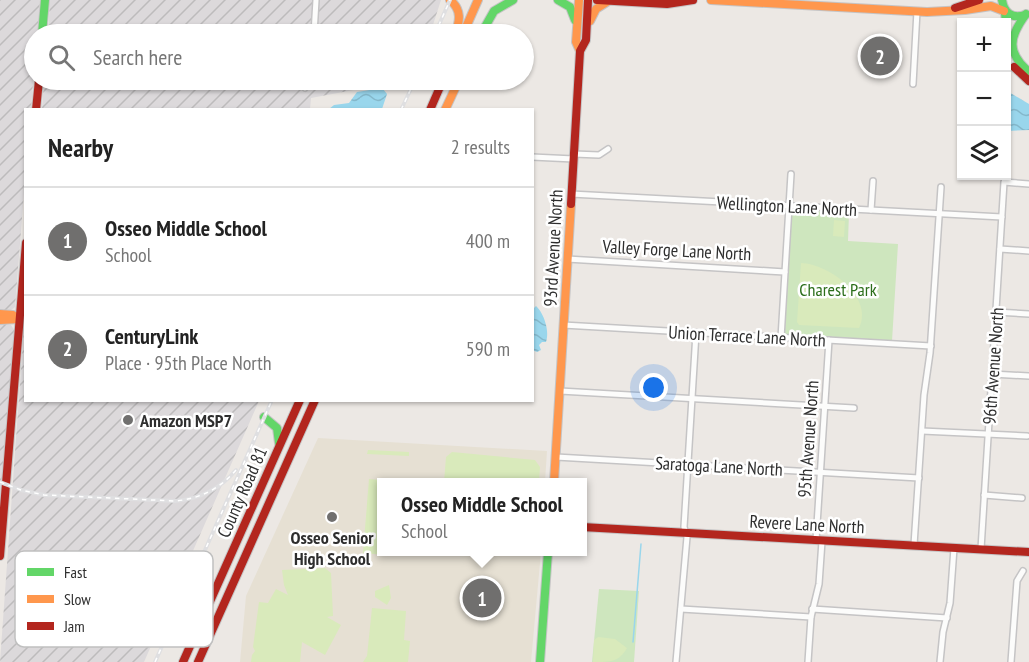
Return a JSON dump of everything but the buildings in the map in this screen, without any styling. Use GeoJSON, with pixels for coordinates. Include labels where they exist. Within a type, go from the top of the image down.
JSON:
{"type":"FeatureCollection","features":[{"type":"Feature","properties":{"kind":"main road"},"geometry":{"type":"LineString","coordinates":[[43,24],[45,0]]}},
{"type":"Feature","properties":{"kind":"main road"},"geometry":{"type":"LineString","coordinates":[[450,0],[456,4],[460,13],[457,24]]}},
{"type":"Feature","properties":{"kind":"main road"},"geometry":{"type":"LineString","coordinates":[[467,24],[478,0]]}},
{"type":"Feature","properties":{"kind":"main road"},"geometry":{"type":"LineString","coordinates":[[486,24],[494,11],[513,0]]}},
{"type":"Feature","properties":{"kind":"main road"},"geometry":{"type":"LineString","coordinates":[[558,0],[568,5],[573,11],[577,27]]}},
{"type":"Feature","properties":{"kind":"main road","name":"93rd Avenue North"},"geometry":{"type":"LineString","coordinates":[[579,0],[576,42],[580,51]]}},
{"type":"Feature","properties":{"kind":"main road","name":"93rd Avenue North"},"geometry":{"type":"LineString","coordinates":[[554,478],[580,51],[586,40],[588,0]]}},
{"type":"Feature","properties":{"kind":"main road"},"geometry":{"type":"LineString","coordinates":[[597,0],[667,4],[693,0]]}},
{"type":"Feature","properties":{"kind":"main road"},"geometry":{"type":"LineString","coordinates":[[711,0],[851,4],[917,11],[966,10],[991,6],[1016,17],[1028,13]]}},
{"type":"Feature","properties":{"kind":"main road"},"geometry":{"type":"LineString","coordinates":[[954,9],[979,0]]}},
{"type":"Feature","properties":{"kind":"main road"},"geometry":{"type":"LineString","coordinates":[[1002,0],[1006,18]]}},
{"type":"Feature","properties":{"kind":"main road"},"geometry":{"type":"LineString","coordinates":[[484,24],[493,1]]}},
{"type":"Feature","properties":{"kind":"main road"},"geometry":{"type":"LineString","coordinates":[[586,34],[596,9],[612,1]]}},
{"type":"Feature","properties":{"kind":"main road"},"geometry":{"type":"LineString","coordinates":[[1028,13],[1015,28],[1011,43],[1016,58],[1029,72]]}},
{"type":"Feature","properties":{"kind":"main road"},"geometry":{"type":"LineString","coordinates":[[1011,60],[1016,70],[1029,81]]}},
{"type":"Feature","properties":{"kind":"main road"},"geometry":{"type":"LineString","coordinates":[[1011,72],[1029,88]]}},
{"type":"Feature","properties":{"kind":"main road"},"geometry":{"type":"LineString","coordinates":[[36,108],[38,90]]}},
{"type":"Feature","properties":{"kind":"main road"},"geometry":{"type":"LineString","coordinates":[[431,107],[437,90]]}},
{"type":"Feature","properties":{"kind":"main road"},"geometry":{"type":"LineString","coordinates":[[446,108],[454,90]]}},
{"type":"Feature","properties":{"kind":"main road"},"geometry":{"type":"LineString","coordinates":[[0,555],[24,265]]}},
{"type":"Feature","properties":{"kind":"main road"},"geometry":{"type":"LineString","coordinates":[[0,314],[13,315],[19,319]]}},
{"type":"Feature","properties":{"kind":"main road"},"geometry":{"type":"LineString","coordinates":[[0,320],[19,319]]}},
{"type":"Feature","properties":{"kind":"main road","name":"County Road 81"},"geometry":{"type":"LineString","coordinates":[[213,595],[299,402]]}},
{"type":"Feature","properties":{"kind":"main road","name":"County Road 81"},"geometry":{"type":"LineString","coordinates":[[213,628],[314,402]]}},
{"type":"Feature","properties":{"kind":"main road"},"geometry":{"type":"LineString","coordinates":[[278,450],[278,428],[264,417],[288,427]]}},
{"type":"Feature","properties":{"kind":"main road","name":"Revere Lane North"},"geometry":{"type":"LineString","coordinates":[[587,527],[1029,552]]}},
{"type":"Feature","properties":{"kind":"main road"},"geometry":{"type":"LineString","coordinates":[[540,662],[548,556]]}},
{"type":"Feature","properties":{"kind":"main road","name":"County Road 81"},"geometry":{"type":"LineString","coordinates":[[183,662],[190,647]]}},
{"type":"Feature","properties":{"kind":"main road","name":"County Road 81"},"geometry":{"type":"LineString","coordinates":[[198,662],[205,647]]}},
{"type":"Feature","properties":{"kind":"street"},"geometry":{"type":"LineString","coordinates":[[314,24],[315,0]]}},
{"type":"Feature","properties":{"kind":"street"},"geometry":{"type":"LineString","coordinates":[[913,84],[917,11]]}},
{"type":"Feature","properties":{"kind":"street"},"geometry":{"type":"LineString","coordinates":[[534,157],[599,155],[608,149]]}},
{"type":"Feature","properties":{"kind":"street"},"geometry":{"type":"LineString","coordinates":[[781,338],[791,174]]}},
{"type":"Feature","properties":{"kind":"street"},"geometry":{"type":"LineString","coordinates":[[871,210],[873,182]]}},
{"type":"Feature","properties":{"kind":"street","name":"96th Avenue North"},"geometry":{"type":"LineString","coordinates":[[981,549],[1004,182],[1029,184]]}},
{"type":"Feature","properties":{"kind":"street"},"geometry":{"type":"LineString","coordinates":[[914,545],[924,395],[931,346],[941,187]]}},
{"type":"Feature","properties":{"kind":"street","name":"Wellington Lane North"},"geometry":{"type":"LineString","coordinates":[[571,194],[1002,217]]}},
{"type":"Feature","properties":{"kind":"street"},"geometry":{"type":"LineString","coordinates":[[1000,249],[1029,251]]}},
{"type":"Feature","properties":{"kind":"street","name":"Valley Forge Lane North"},"geometry":{"type":"LineString","coordinates":[[567,259],[785,272]]}},
{"type":"Feature","properties":{"kind":"street"},"geometry":{"type":"LineString","coordinates":[[996,312],[1029,314]]}},
{"type":"Feature","properties":{"kind":"street","name":"Union Terrace Lane North"},"geometry":{"type":"LineString","coordinates":[[563,325],[931,346]]}},
{"type":"Feature","properties":{"kind":"street"},"geometry":{"type":"LineString","coordinates":[[676,662],[687,537],[684,527],[696,333]]}},
{"type":"Feature","properties":{"kind":"street","name":"95th Avenue North"},"geometry":{"type":"LineString","coordinates":[[808,662],[812,609],[819,584],[820,472],[829,340]]}},
{"type":"Feature","properties":{"kind":"street"},"geometry":{"type":"LineString","coordinates":[[992,374],[1029,376]]}},
{"type":"Feature","properties":{"kind":"street"},"geometry":{"type":"LineString","coordinates":[[560,391],[854,408]]}},
{"type":"Feature","properties":{"kind":"street"},"geometry":{"type":"LineString","coordinates":[[288,427],[300,433]]}},
{"type":"Feature","properties":{"kind":"street"},"geometry":{"type":"LineString","coordinates":[[921,431],[1027,436]]}},
{"type":"Feature","properties":{"kind":"street","name":"Saratoga Lane North"},"geometry":{"type":"LineString","coordinates":[[555,457],[919,478]]}},
{"type":"Feature","properties":{"kind":"street"},"geometry":{"type":"LineString","coordinates":[[984,495],[1022,498]]}},
{"type":"Feature","properties":{"kind":"street"},"geometry":{"type":"LineString","coordinates":[[940,662],[943,632],[950,603],[954,548]]}},
{"type":"Feature","properties":{"kind":"street"},"geometry":{"type":"LineString","coordinates":[[1011,662],[1017,581],[1023,571]]}},
{"type":"Feature","properties":{"kind":"street"},"geometry":{"type":"LineString","coordinates":[[681,609],[811,617]]}},
{"type":"Feature","properties":{"kind":"street"},"geometry":{"type":"LineString","coordinates":[[812,609],[947,618]]}},
{"type":"Feature","properties":{"kind":"shaded area"},"geometry":{"type":"Polygon","coordinates":[[[0,0],[40,0],[38,24],[24,24],[24,90],[32,90],[31,108],[24,108],[24,193],[15,307],[10,311],[0,311],[0,0]]]}},
{"type":"Feature","properties":{"kind":"shaded area"},"geometry":{"type":"Polygon","coordinates":[[[50,0],[441,0],[433,24],[49,24],[50,0]]]}},
{"type":"Feature","properties":{"kind":"shaded area"},"geometry":{"type":"Polygon","coordinates":[[[43,90],[354,90],[311,98],[310,108],[42,108],[43,90]]]}},
{"type":"Feature","properties":{"kind":"shaded area"},"geometry":{"type":"Polygon","coordinates":[[[0,323],[11,325],[14,330],[0,499],[0,323]]]}},
{"type":"Feature","properties":{"kind":"shaded area"},"geometry":{"type":"Polygon","coordinates":[[[24,327],[24,402],[259,402],[193,551],[15,551],[15,647],[151,647],[144,662],[0,662],[24,327]]]}},
{"type":"Feature","properties":{"kind":"shaded area","name":"Osseo Senior High School"},"geometry":{"type":"Polygon","coordinates":[[[318,438],[547,451],[545,478],[377,478],[377,556],[541,556],[531,662],[240,662],[246,596],[318,438]]]}},
{"type":"Feature","properties":{"kind":"green space","name":"Charest Park"},"geometry":{"type":"Polygon","coordinates":[[[791,210],[849,213],[848,241],[898,244],[892,341],[784,335],[791,210]]]}},
{"type":"Feature","properties":{"kind":"green space"},"geometry":{"type":"Polygon","coordinates":[[[834,220],[845,221],[844,237],[833,236],[834,220]]]}},
{"type":"Feature","properties":{"kind":"green space"},"geometry":{"type":"Polygon","coordinates":[[[801,263],[824,269],[846,284],[855,294],[862,316],[859,328],[799,325],[797,322],[801,263]]]}},
{"type":"Feature","properties":{"kind":"green space"},"geometry":{"type":"Polygon","coordinates":[[[368,450],[409,452],[409,456],[367,454],[368,450]]]}},
{"type":"Feature","properties":{"kind":"green space"},"geometry":{"type":"Polygon","coordinates":[[[452,452],[535,460],[540,467],[539,478],[444,478],[446,457],[452,452]]]}},
{"type":"Feature","properties":{"kind":"green space"},"geometry":{"type":"Polygon","coordinates":[[[369,479],[377,480],[377,554],[363,553],[369,479]]]}},
{"type":"Feature","properties":{"kind":"green space"},"geometry":{"type":"Polygon","coordinates":[[[325,568],[331,573],[333,616],[327,617],[341,625],[325,655],[302,642],[300,662],[251,662],[255,651],[253,647],[259,602],[268,603],[276,589],[288,595],[282,570],[325,568]]]}},
{"type":"Feature","properties":{"kind":"green space"},"geometry":{"type":"Polygon","coordinates":[[[389,585],[391,598],[387,605],[375,597],[375,591],[389,585]]]}},
{"type":"Feature","properties":{"kind":"green space"},"geometry":{"type":"Polygon","coordinates":[[[599,589],[639,591],[634,662],[592,662],[599,589]]]}},
{"type":"Feature","properties":{"kind":"green space"},"geometry":{"type":"Polygon","coordinates":[[[372,608],[406,611],[404,640],[410,641],[408,662],[363,662],[367,656],[372,608]]]}},
{"type":"Feature","properties":{"kind":"green space"},"geometry":{"type":"Polygon","coordinates":[[[598,637],[615,639],[627,648],[621,656],[614,660],[593,662],[594,640],[598,637]]]}},
{"type":"Feature","properties":{"kind":"water"},"geometry":{"type":"Polygon","coordinates":[[[384,90],[387,94],[382,108],[330,108],[334,105],[349,103],[357,92],[384,90]]]}},
{"type":"Feature","properties":{"kind":"water"},"geometry":{"type":"Polygon","coordinates":[[[1011,93],[1029,104],[1029,130],[1011,131],[1011,93]]]}},
{"type":"Feature","properties":{"kind":"water"},"geometry":{"type":"Polygon","coordinates":[[[536,306],[539,309],[547,328],[546,342],[539,345],[541,350],[537,352],[534,351],[534,308],[536,306]]]}},
{"type":"Feature","properties":{"kind":"waterway"},"geometry":{"type":"LineString","coordinates":[[633,642],[641,544]]}},
{"type":"Feature","properties":{"kind":"railway"},"geometry":{"type":"LineString","coordinates":[[439,24],[450,0]]}},
{"type":"Feature","properties":{"kind":"railway"},"geometry":{"type":"LineString","coordinates":[[402,108],[410,90]]}},
{"type":"Feature","properties":{"kind":"railway"},"geometry":{"type":"LineString","coordinates":[[205,551],[271,402]]}},
{"type":"Feature","properties":{"kind":"railway"},"geometry":{"type":"LineString","coordinates":[[0,482],[44,495],[175,501],[208,492],[223,483],[236,470]]}},
{"type":"Feature","properties":{"kind":"railway"},"geometry":{"type":"LineString","coordinates":[[155,662],[162,647]]}},
{"type":"Feature","properties":{"kind":"traffic: fast"},"geometry":{"type":"LineString","coordinates":[[43,24],[45,0]]}},
{"type":"Feature","properties":{"kind":"traffic: fast"},"geometry":{"type":"LineString","coordinates":[[487,24],[494,11],[513,0]]}},
{"type":"Feature","properties":{"kind":"traffic: fast"},"geometry":{"type":"LineString","coordinates":[[558,0],[570,7],[575,20]]}},
{"type":"Feature","properties":{"kind":"traffic: fast"},"geometry":{"type":"LineString","coordinates":[[1002,0],[1009,14],[1025,15]]}},
{"type":"Feature","properties":{"kind":"traffic: fast"},"geometry":{"type":"LineString","coordinates":[[1005,13],[1006,18]]}},
{"type":"Feature","properties":{"kind":"traffic: fast"},"geometry":{"type":"LineString","coordinates":[[1026,14],[1016,30],[1012,44],[1016,58],[1029,72]]}},
{"type":"Feature","properties":{"kind":"traffic: fast"},"geometry":{"type":"LineString","coordinates":[[264,417],[277,428],[279,443]]}},
{"type":"Feature","properties":{"kind":"traffic: fast"},"geometry":{"type":"LineString","coordinates":[[540,662],[548,556]]}},
{"type":"Feature","properties":{"kind":"traffic: slow"},"geometry":{"type":"LineString","coordinates":[[450,0],[457,8],[458,24]]}},
{"type":"Feature","properties":{"kind":"traffic: slow"},"geometry":{"type":"LineString","coordinates":[[467,24],[478,0]]}},
{"type":"Feature","properties":{"kind":"traffic: slow"},"geometry":{"type":"LineString","coordinates":[[579,0],[576,42],[580,51]]}},
{"type":"Feature","properties":{"kind":"traffic: slow"},"geometry":{"type":"LineString","coordinates":[[711,0],[927,12],[991,6],[1004,11]]}},
{"type":"Feature","properties":{"kind":"traffic: slow"},"geometry":{"type":"LineString","coordinates":[[590,21],[596,9],[607,2]]}},
{"type":"Feature","properties":{"kind":"traffic: slow"},"geometry":{"type":"LineString","coordinates":[[446,108],[454,90]]}},
{"type":"Feature","properties":{"kind":"traffic: slow"},"geometry":{"type":"LineString","coordinates":[[554,478],[571,204]]}},
{"type":"Feature","properties":{"kind":"traffic: slow"},"geometry":{"type":"LineString","coordinates":[[0,314],[13,315],[19,319]]}},
{"type":"Feature","properties":{"kind":"traffic: slow"},"geometry":{"type":"LineString","coordinates":[[0,320],[19,319]]}},
{"type":"Feature","properties":{"kind":"traffic: jam"},"geometry":{"type":"LineString","coordinates":[[571,204],[580,51],[586,40],[588,0]]}},
{"type":"Feature","properties":{"kind":"traffic: jam"},"geometry":{"type":"LineString","coordinates":[[597,0],[667,4],[693,0]]}},
{"type":"Feature","properties":{"kind":"traffic: jam"},"geometry":{"type":"LineString","coordinates":[[955,8],[979,0]]}},
{"type":"Feature","properties":{"kind":"traffic: jam"},"geometry":{"type":"LineString","coordinates":[[1014,67],[1029,81]]}},
{"type":"Feature","properties":{"kind":"traffic: jam"},"geometry":{"type":"LineString","coordinates":[[36,108],[38,90]]}},
{"type":"Feature","properties":{"kind":"traffic: jam"},"geometry":{"type":"LineString","coordinates":[[431,108],[439,90]]}},
{"type":"Feature","properties":{"kind":"traffic: jam"},"geometry":{"type":"LineString","coordinates":[[0,556],[24,267]]}},
{"type":"Feature","properties":{"kind":"traffic: jam"},"geometry":{"type":"LineString","coordinates":[[213,595],[299,402]]}},
{"type":"Feature","properties":{"kind":"traffic: jam"},"geometry":{"type":"LineString","coordinates":[[213,628],[314,402]]}},
{"type":"Feature","properties":{"kind":"traffic: jam"},"geometry":{"type":"LineString","coordinates":[[587,527],[1029,552]]}},
{"type":"Feature","properties":{"kind":"traffic: jam"},"geometry":{"type":"LineString","coordinates":[[183,662],[190,647]]}},
{"type":"Feature","properties":{"kind":"traffic: jam"},"geometry":{"type":"LineString","coordinates":[[198,662],[205,647]]}},
{"type":"Feature","properties":{"kind":"place","name":"CenturyLink"},"geometry":{"type":"Point","coordinates":[880,56]}},
{"type":"Feature","properties":{"kind":"place","name":"Amazon MSP7"},"geometry":{"type":"Point","coordinates":[128,420]}},
{"type":"Feature","properties":{"kind":"place","name":"Osseo Senior High School"},"geometry":{"type":"Point","coordinates":[332,517]}},
{"type":"Feature","properties":{"kind":"place","name":"Osseo Middle School"},"geometry":{"type":"Point","coordinates":[482,598]}}]}
